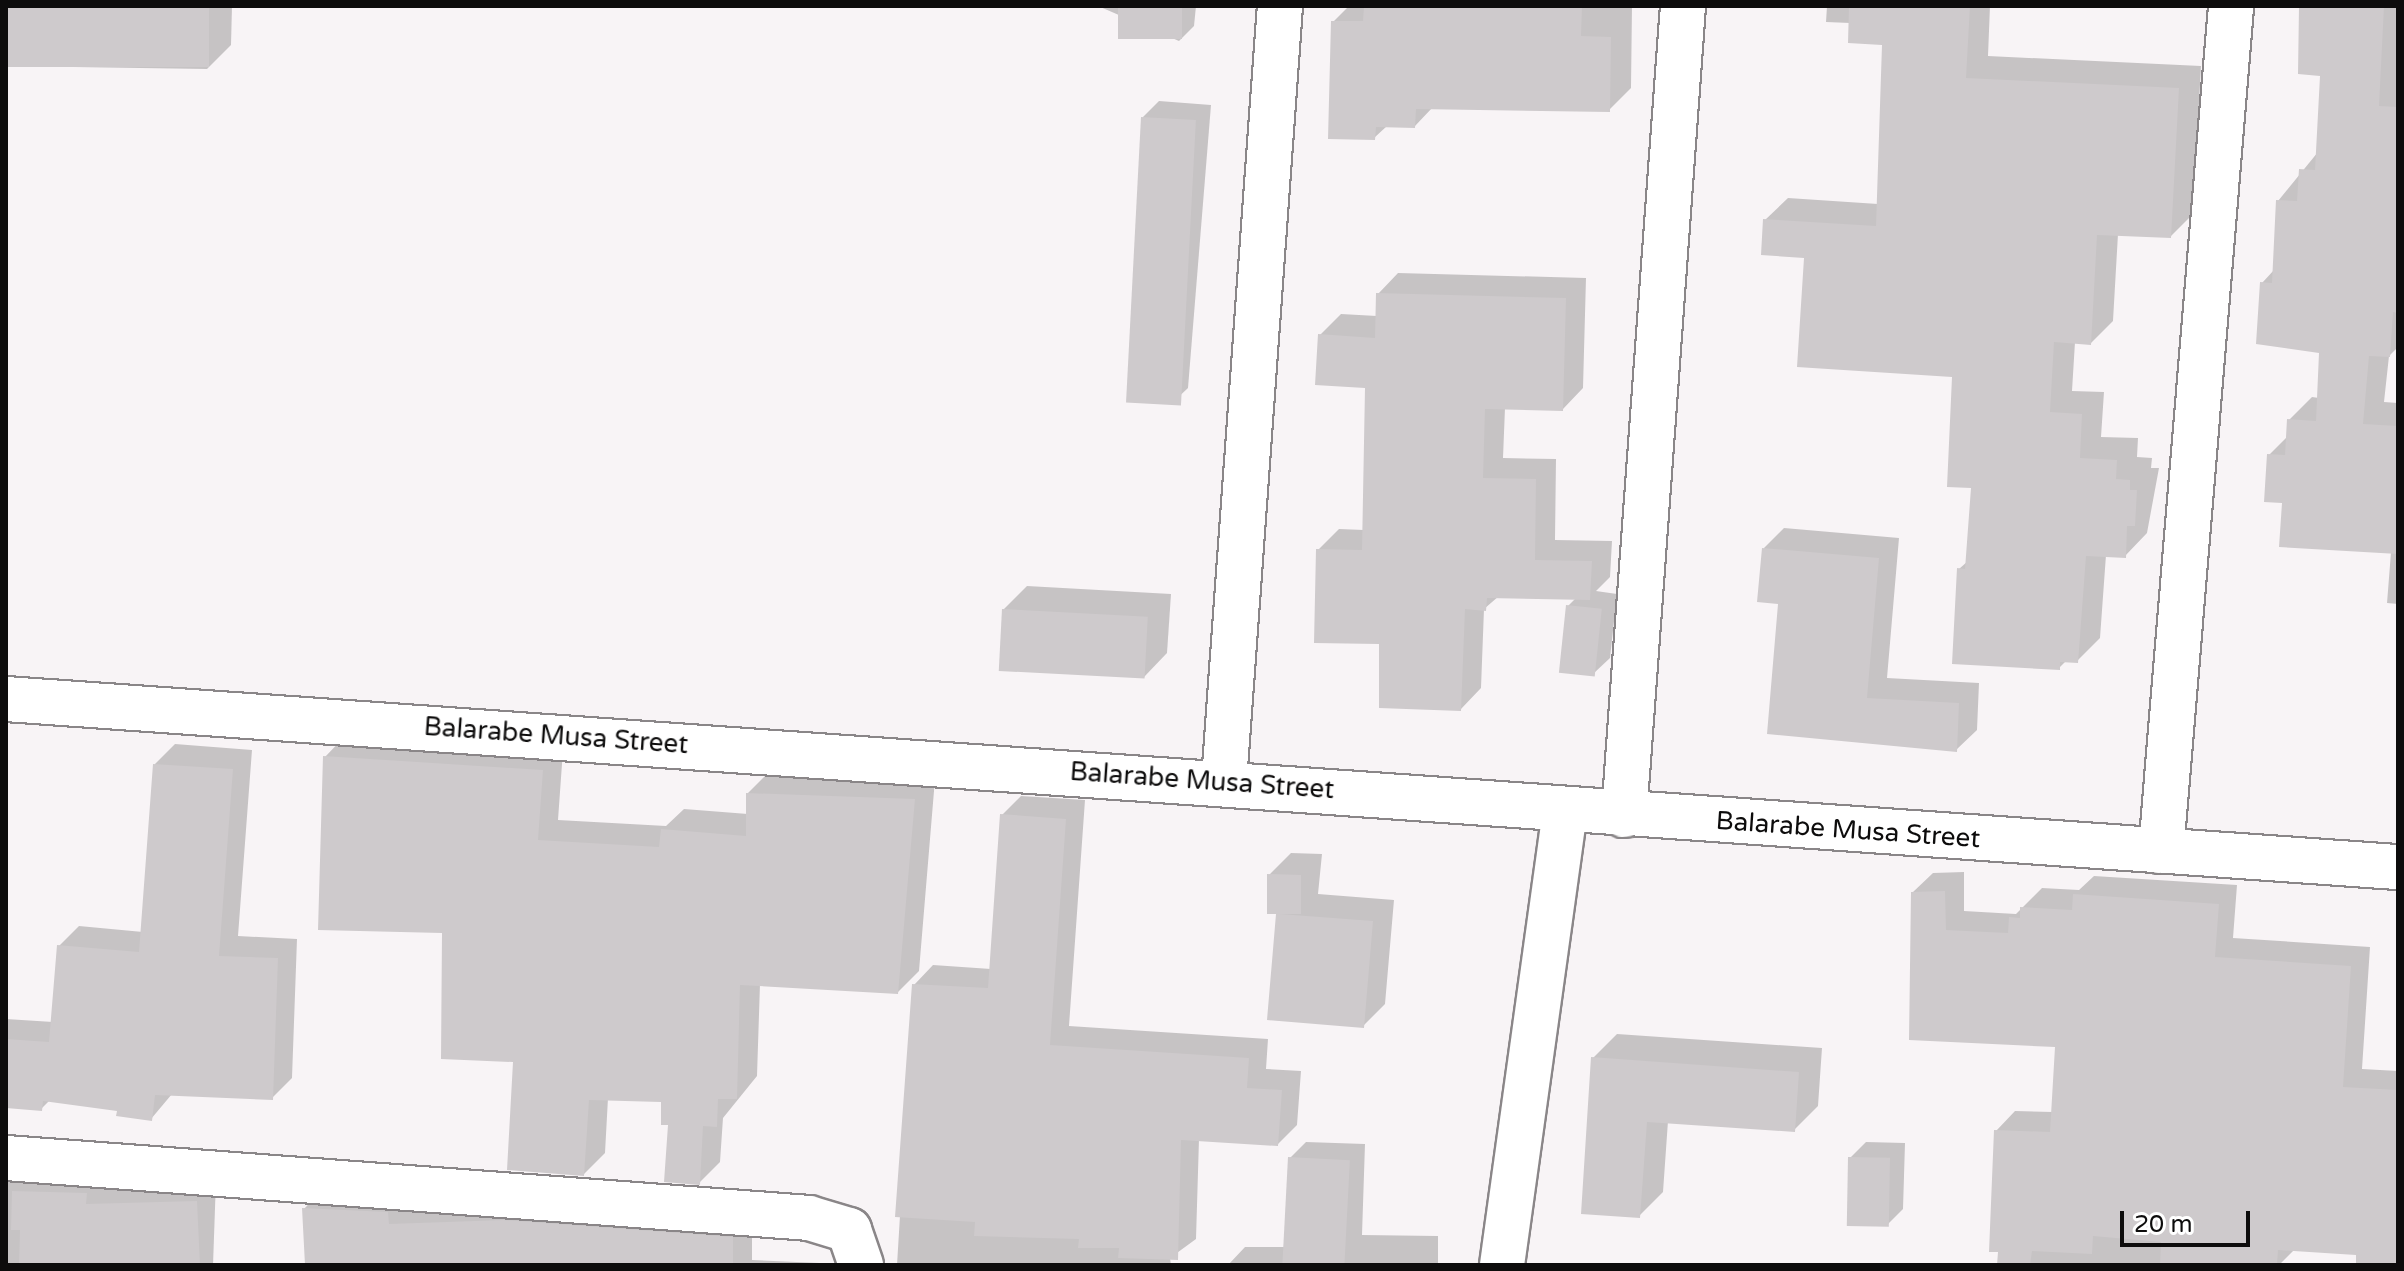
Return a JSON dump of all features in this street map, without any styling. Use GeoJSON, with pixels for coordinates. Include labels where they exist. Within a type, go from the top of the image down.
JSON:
{"type":"FeatureCollection","features":[{"type":"Feature","properties":{"kind":"street"},"geometry":{"type":"LineString","coordinates":[[1224,781],[1280,6]]}},
{"type":"Feature","properties":{"kind":"street"},"geometry":{"type":"LineString","coordinates":[[1624,815],[1683,6]]}},
{"type":"Feature","properties":{"kind":"street"},"geometry":{"type":"LineString","coordinates":[[2161,851],[2231,6]]}},
{"type":"Feature","properties":{"kind":"street","name":"Balarabe Musa Street"},"geometry":{"type":"LineString","coordinates":[[6,699],[1224,781],[1565,812],[2398,867]]}},
{"type":"Feature","properties":{"kind":"street"},"geometry":{"type":"LineString","coordinates":[[1502,1265],[1565,812]]}},
{"type":"Feature","properties":{"kind":"street"},"geometry":{"type":"LineString","coordinates":[[6,1158],[809,1218],[849,1230],[861,1265]]}},
{"type":"Feature","properties":{"kind":"building"},"geometry":{"type":"Polygon","coordinates":[[[6,6],[209,6],[209,67],[6,67],[6,6]]]}},
{"type":"Feature","properties":{"kind":"building"},"geometry":{"type":"Polygon","coordinates":[[[1118,6],[1182,6],[1182,39],[1118,39],[1118,6]]]}},
{"type":"Feature","properties":{"kind":"building"},"geometry":{"type":"Polygon","coordinates":[[[1364,6],[1582,6],[1581,36],[1611,37],[1610,112],[1416,109],[1415,128],[1376,127],[1375,140],[1328,139],[1331,21],[1363,21],[1364,6]]]}},
{"type":"Feature","properties":{"kind":"building"},"geometry":{"type":"Polygon","coordinates":[[[1849,6],[1970,6],[1966,78],[2179,88],[2171,238],[2097,235],[2091,345],[2054,342],[2050,412],[2082,414],[2080,458],[2117,460],[2116,479],[2130,480],[2130,490],[2137,490],[2135,526],[2127,526],[2126,558],[2086,556],[2078,663],[2060,662],[2060,670],[1952,664],[1957,568],[1965,569],[1971,488],[1947,487],[1952,377],[1797,367],[1804,258],[1761,255],[1763,219],[1876,226],[1882,45],[1848,43],[1849,6]]]}},
{"type":"Feature","properties":{"kind":"building"},"geometry":{"type":"Polygon","coordinates":[[[2299,6],[2384,6],[2379,106],[2398,107],[2398,313],[2393,312],[2390,357],[2369,356],[2363,424],[2398,426],[2398,554],[2279,547],[2282,503],[2264,502],[2267,454],[2285,455],[2287,419],[2316,421],[2319,353],[2256,344],[2260,282],[2272,283],[2276,200],[2297,201],[2299,169],[2315,170],[2320,76],[2298,74],[2299,6]]]}},
{"type":"Feature","properties":{"kind":"building"},"geometry":{"type":"Polygon","coordinates":[[[1141,117],[1196,120],[1181,405],[1126,403],[1141,117]]]}},
{"type":"Feature","properties":{"kind":"building"},"geometry":{"type":"Polygon","coordinates":[[[1376,293],[1566,298],[1563,411],[1485,409],[1483,478],[1536,479],[1535,560],[1592,561],[1590,600],[1487,598],[1486,611],[1465,609],[1461,711],[1379,708],[1379,644],[1314,643],[1316,549],[1362,550],[1365,388],[1315,385],[1318,334],[1375,338],[1376,293]]]}},
{"type":"Feature","properties":{"kind":"building"},"geometry":{"type":"Polygon","coordinates":[[[1762,548],[1879,558],[1867,698],[1959,703],[1957,752],[1767,734],[1778,604],[1757,602],[1762,548]]]}},
{"type":"Feature","properties":{"kind":"building"},"geometry":{"type":"Polygon","coordinates":[[[1566,605],[1602,609],[1595,676],[1559,673],[1566,605]]]}},
{"type":"Feature","properties":{"kind":"building"},"geometry":{"type":"Polygon","coordinates":[[[1002,609],[1148,617],[1145,679],[999,671],[1002,609]]]}},
{"type":"Feature","properties":{"kind":"building"},"geometry":{"type":"Polygon","coordinates":[[[323,756],[543,770],[538,840],[659,847],[661,829],[746,836],[746,793],[915,799],[898,994],[740,985],[737,1099],[718,1099],[717,1127],[703,1126],[700,1185],[664,1182],[668,1125],[661,1125],[661,1102],[589,1100],[584,1176],[507,1170],[513,1062],[441,1059],[442,933],[318,930],[323,756]]]}},
{"type":"Feature","properties":{"kind":"building"},"geometry":{"type":"Polygon","coordinates":[[[153,764],[233,769],[219,956],[278,958],[273,1100],[155,1095],[152,1121],[116,1116],[117,1111],[43,1101],[42,1111],[6,1108],[6,1039],[49,1042],[57,945],[139,952],[153,764]]]}},
{"type":"Feature","properties":{"kind":"building"},"geometry":{"type":"Polygon","coordinates":[[[1000,814],[1066,819],[1050,1045],[1249,1058],[1247,1088],[1282,1090],[1278,1146],[1181,1140],[1178,1260],[1118,1258],[1119,1248],[1078,1248],[1079,1239],[974,1236],[975,1222],[895,1217],[912,984],[988,988],[1000,814]]]}},
{"type":"Feature","properties":{"kind":"building"},"geometry":{"type":"Polygon","coordinates":[[[1267,874],[1301,875],[1301,914],[1280,914],[1373,921],[1364,1028],[1267,1020],[1276,914],[1267,914],[1267,874]]]}},
{"type":"Feature","properties":{"kind":"building"},"geometry":{"type":"Polygon","coordinates":[[[1945,891],[1946,930],[2008,933],[2009,917],[2020,918],[2020,907],[2072,910],[2073,894],[2219,904],[2215,957],[2351,966],[2343,1087],[2398,1090],[2398,1265],[2356,1265],[2356,1255],[2278,1250],[2277,1265],[2160,1265],[2161,1242],[2093,1236],[2092,1254],[2032,1251],[2030,1265],[1997,1265],[1998,1252],[1989,1252],[1994,1130],[2050,1132],[2055,1047],[1909,1040],[1911,892],[1945,891]]]}},
{"type":"Feature","properties":{"kind":"building"},"geometry":{"type":"Polygon","coordinates":[[[1591,1057],[1799,1072],[1795,1132],[1647,1122],[1640,1218],[1581,1214],[1591,1057]]]}},
{"type":"Feature","properties":{"kind":"building"},"geometry":{"type":"Polygon","coordinates":[[[1288,1157],[1350,1160],[1344,1265],[1282,1265],[1288,1157]]]}},
{"type":"Feature","properties":{"kind":"building"},"geometry":{"type":"Polygon","coordinates":[[[1848,1157],[1890,1158],[1889,1227],[1847,1226],[1848,1157]]]}},
{"type":"Feature","properties":{"kind":"building"},"geometry":{"type":"Polygon","coordinates":[[[12,1191],[87,1193],[86,1204],[197,1201],[200,1265],[19,1265],[20,1230],[11,1230],[12,1191]]]}},
{"type":"Feature","properties":{"kind":"building"},"geometry":{"type":"Polygon","coordinates":[[[302,1208],[388,1212],[389,1224],[504,1220],[733,1237],[733,1265],[305,1265],[302,1208]]]}}]}
